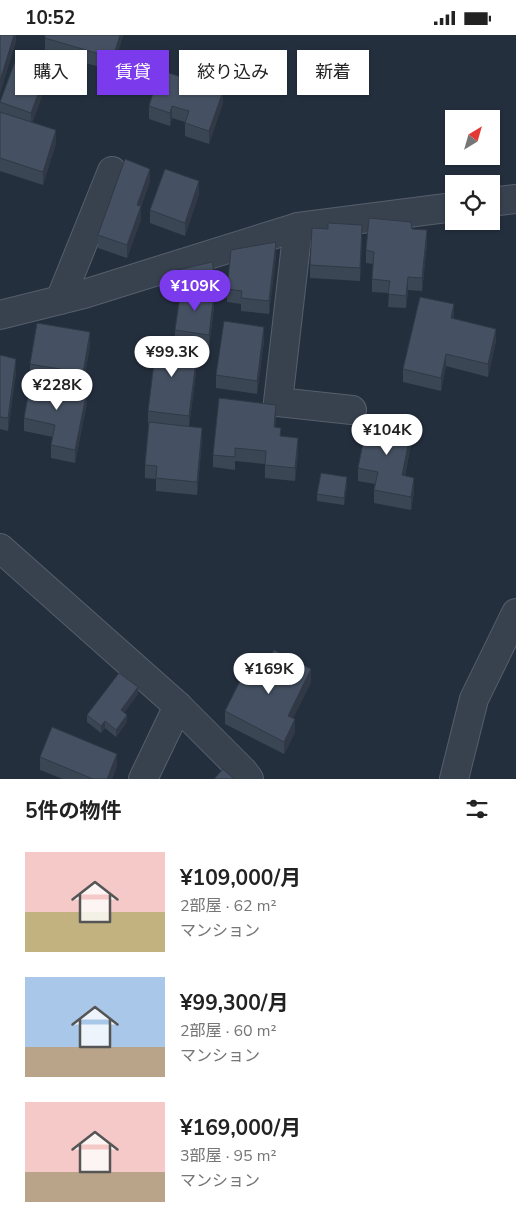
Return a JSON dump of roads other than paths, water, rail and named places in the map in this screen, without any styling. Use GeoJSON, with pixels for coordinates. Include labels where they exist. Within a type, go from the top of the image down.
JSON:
{"type":"FeatureCollection","features":[{"type":"Feature","properties":{"kind":"street"},"geometry":{"type":"LineString","coordinates":[[60,300],[112,171]]}},
{"type":"Feature","properties":{"kind":"street"},"geometry":{"type":"LineString","coordinates":[[500,201],[516,199]]}},
{"type":"Feature","properties":{"kind":"street"},"geometry":{"type":"LineString","coordinates":[[0,315],[60,300],[298,227],[445,208]]}},
{"type":"Feature","properties":{"kind":"street"},"geometry":{"type":"LineString","coordinates":[[298,227],[278,402],[352,410]]}},
{"type":"Feature","properties":{"kind":"street"},"geometry":{"type":"LineString","coordinates":[[0,548],[178,706],[243,771],[248,779]]}},
{"type":"Feature","properties":{"kind":"street"},"geometry":{"type":"LineString","coordinates":[[454,779],[474,699],[516,613]]}},
{"type":"Feature","properties":{"kind":"street"},"geometry":{"type":"LineString","coordinates":[[143,779],[178,706]]}}]}
